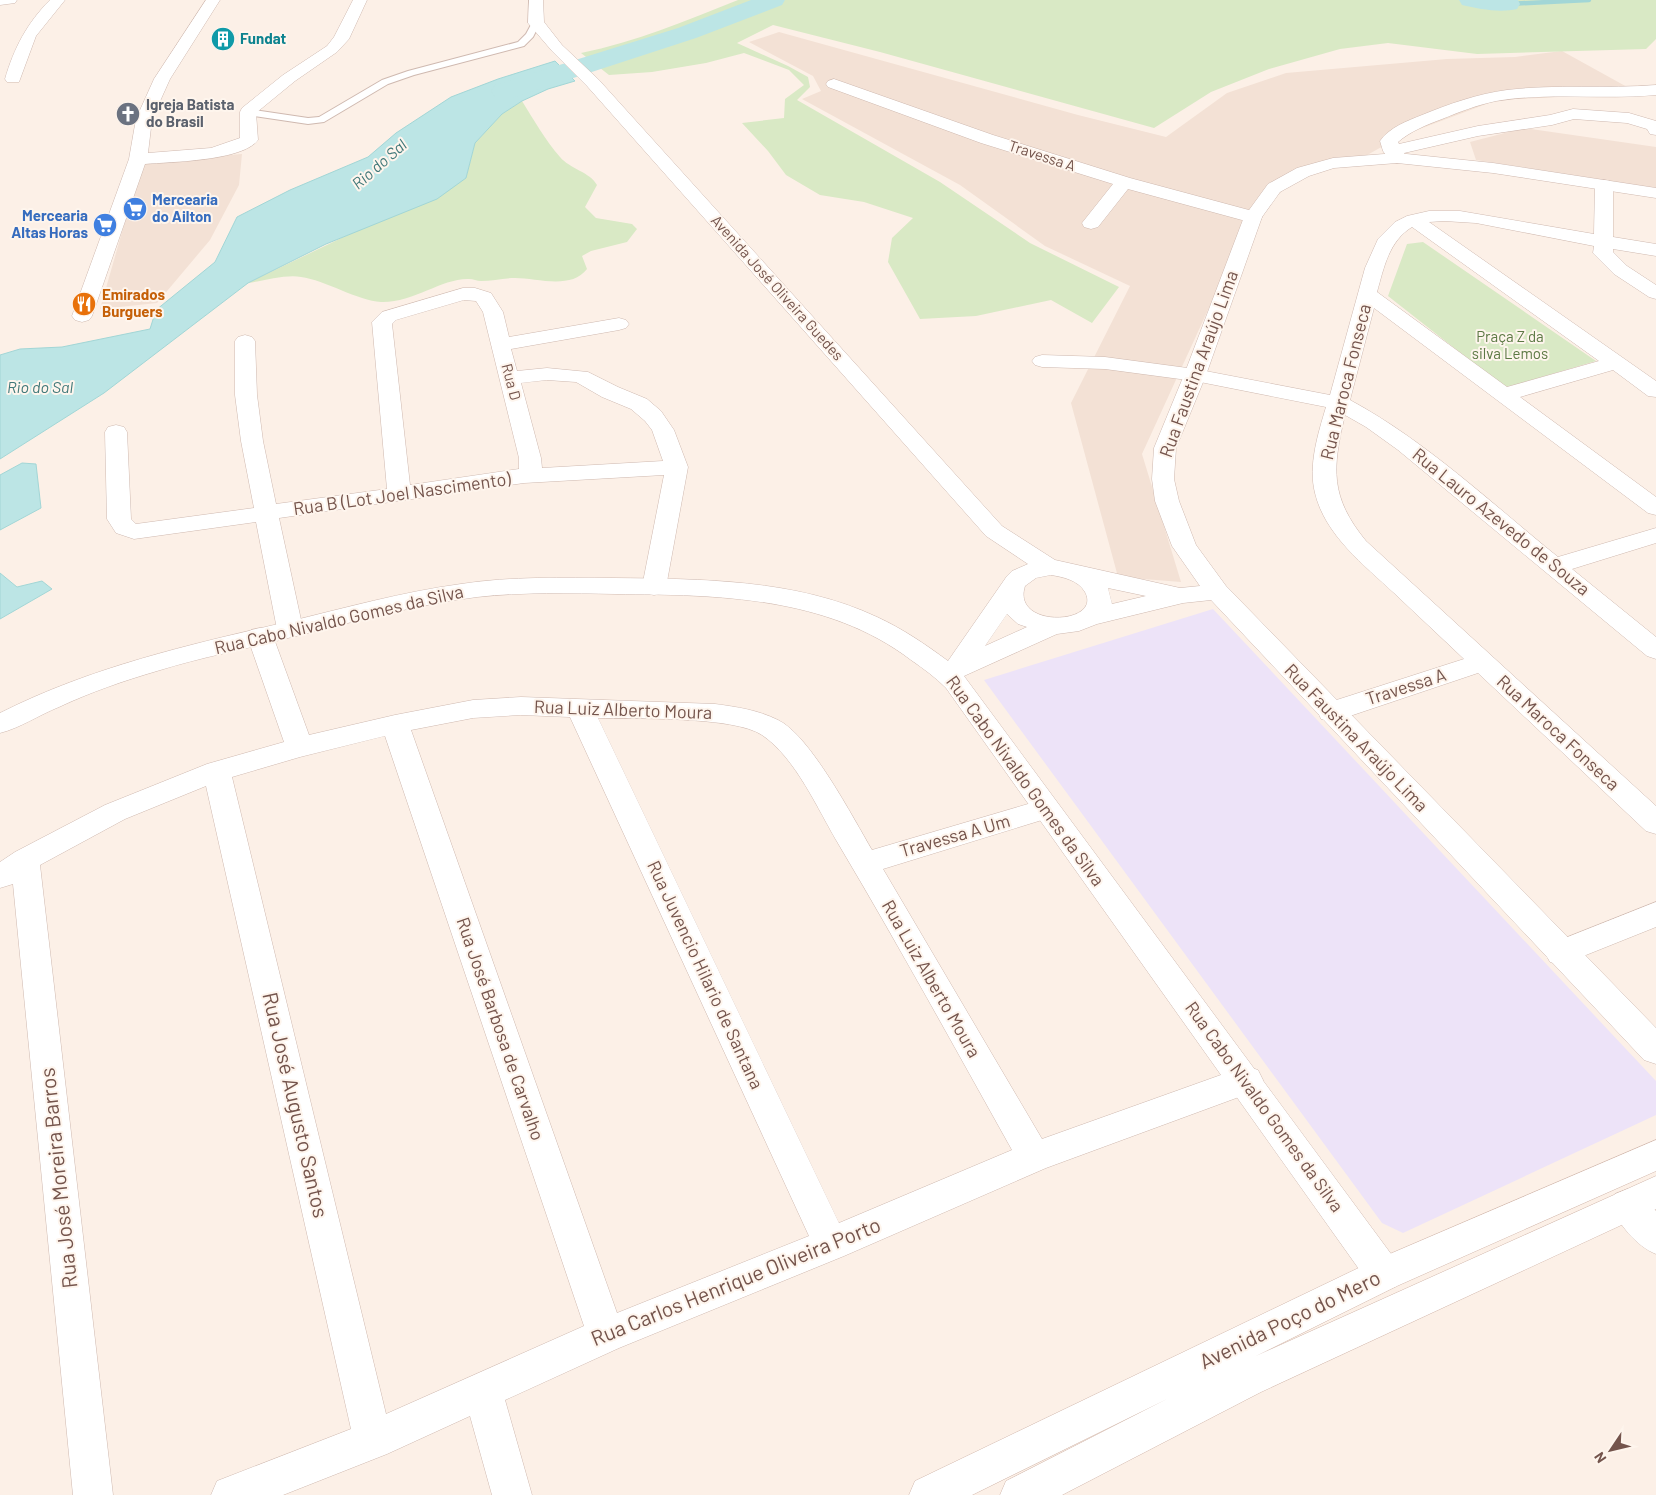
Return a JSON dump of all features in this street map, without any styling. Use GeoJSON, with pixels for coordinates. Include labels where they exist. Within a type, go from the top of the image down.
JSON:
{"type":"FeatureCollection","features":[{"type":"Feature","properties":{"kind":"street"},"geometry":{"type":"LineString","coordinates":[[0,1],[10,0]]}},
{"type":"Feature","properties":{"kind":"street"},"geometry":{"type":"LineString","coordinates":[[13,78],[28,34],[58,0]]}},
{"type":"Feature","properties":{"kind":"street"},"geometry":{"type":"LineString","coordinates":[[82,316],[138,158],[144,118],[162,79],[213,0]]}},
{"type":"Feature","properties":{"kind":"street"},"geometry":{"type":"LineString","coordinates":[[138,158],[207,152],[241,145],[249,140],[248,112],[289,78],[332,48],[341,39],[360,0]]}},
{"type":"Feature","properties":{"kind":"street"},"geometry":{"type":"LineString","coordinates":[[536,0],[536,22]]}},
{"type":"Feature","properties":{"kind":"street","name":"Avenida José Oliveira Guedes"},"geometry":{"type":"LineString","coordinates":[[536,22],[557,48],[593,83],[994,531],[1049,567]]}},
{"type":"Feature","properties":{"kind":"street","name":"Travessa A"},"geometry":{"type":"LineString","coordinates":[[834,84],[987,139],[1124,182],[1254,217]]}},
{"type":"Feature","properties":{"kind":"street"},"geometry":{"type":"LineString","coordinates":[[1639,138],[1651,136],[1656,131],[1650,124],[1629,118],[1572,114],[1552,120],[1478,131],[1395,154],[1389,141],[1401,131],[1496,96],[1656,90]]}},
{"type":"Feature","properties":{"kind":"street"},"geometry":{"type":"LineString","coordinates":[[1552,120],[1610,134]]}},
{"type":"Feature","properties":{"kind":"street","name":"Rua Faustina Araújo Lima"},"geometry":{"type":"LineString","coordinates":[[1656,193],[1395,154],[1333,163],[1303,172],[1274,188],[1254,217],[1195,375],[1165,448],[1163,479],[1167,500],[1184,546],[1217,592],[1656,1050]]}},
{"type":"Feature","properties":{"kind":"street"},"geometry":{"type":"LineString","coordinates":[[1091,222],[1124,182]]}},
{"type":"Feature","properties":{"kind":"street"},"geometry":{"type":"LineString","coordinates":[[1604,185],[1603,253],[1609,260],[1656,293]]}},
{"type":"Feature","properties":{"kind":"street","name":"Rua Maroca Fonseca"},"geometry":{"type":"LineString","coordinates":[[1656,250],[1461,217],[1444,216],[1414,220],[1392,233],[1380,254],[1368,294],[1325,467],[1325,484],[1331,508],[1358,546],[1656,823]]}},
{"type":"Feature","properties":{"kind":"street"},"geometry":{"type":"LineString","coordinates":[[1414,220],[1656,391]]}},
{"type":"Feature","properties":{"kind":"street","name":"Rua D"},"geometry":{"type":"LineString","coordinates":[[399,493],[383,320],[389,316],[457,295],[475,294],[484,297],[493,312],[530,458],[531,471],[524,476]]}},
{"type":"Feature","properties":{"kind":"street"},"geometry":{"type":"LineString","coordinates":[[1368,294],[1656,508]]}},
{"type":"Feature","properties":{"kind":"street"},"geometry":{"type":"LineString","coordinates":[[500,345],[619,324]]}},
{"type":"Feature","properties":{"kind":"street"},"geometry":{"type":"LineString","coordinates":[[245,341],[246,396],[251,432],[290,629]]}},
{"type":"Feature","properties":{"kind":"street","name":"Rua Lauro Azevedo de Souza"},"geometry":{"type":"LineString","coordinates":[[1042,361],[1090,362],[1195,375],[1340,403],[1374,422],[1406,446],[1656,650]]}},
{"type":"Feature","properties":{"kind":"street"},"geometry":{"type":"LineString","coordinates":[[1503,395],[1614,363]]}},
{"type":"Feature","properties":{"kind":"street"},"geometry":{"type":"LineString","coordinates":[[510,378],[547,374],[576,375],[634,401],[653,416],[663,430],[677,467],[654,587]]}},
{"type":"Feature","properties":{"kind":"street","name":"Rua B (Lot Joel Nascimento)"},"geometry":{"type":"LineString","coordinates":[[116,432],[119,519],[122,526],[128,530],[149,530],[268,514],[399,493],[524,476],[677,467]]}},
{"type":"Feature","properties":{"kind":"street","name":"Avenida José Oliveira Guedes"},"geometry":{"type":"LineString","coordinates":[[994,531],[1012,586]]}},
{"type":"Feature","properties":{"kind":"street"},"geometry":{"type":"LineString","coordinates":[[1554,566],[1656,535]]}},
{"type":"Feature","properties":{"kind":"street"},"geometry":{"type":"LineString","coordinates":[[952,671],[1022,574],[1049,567],[1183,595]]}},
{"type":"Feature","properties":{"kind":"street"},"geometry":{"type":"LineString","coordinates":[[1083,575],[1093,582],[1100,591],[1102,600],[1099,609],[1092,617]]}},
{"type":"Feature","properties":{"kind":"street","name":"Rua Cabo Nivaldo Gomes da Silva"},"geometry":{"type":"LineString","coordinates":[[0,724],[104,679],[167,660],[396,604],[461,591],[525,585],[654,587],[720,590],[792,597],[832,607],[886,630],[952,671],[1046,809],[1246,1080],[1384,1274]]}},
{"type":"Feature","properties":{"kind":"street"},"geometry":{"type":"LineString","coordinates":[[1012,586],[1011,600],[1016,609],[1026,617],[1052,626],[1068,626],[1081,623],[1092,617],[1183,595],[1217,592]]}},
{"type":"Feature","properties":{"kind":"street"},"geometry":{"type":"LineString","coordinates":[[952,671],[1052,626]]}},
{"type":"Feature","properties":{"kind":"street"},"geometry":{"type":"LineString","coordinates":[[260,636],[300,747]]}},
{"type":"Feature","properties":{"kind":"street","name":"Travessa A"},"geometry":{"type":"LineString","coordinates":[[1331,712],[1482,662]]}},
{"type":"Feature","properties":{"kind":"street","name":"Rua Luiz Alberto Moura"},"geometry":{"type":"LineString","coordinates":[[13,868],[115,812],[217,771],[300,747],[394,724],[473,708],[521,706],[715,713],[743,717],[770,727],[787,741],[806,765],[865,863],[1034,1157]]}},
{"type":"Feature","properties":{"kind":"street","name":"Rua Juvencio Hilario de Santana"},"geometry":{"type":"LineString","coordinates":[[579,707],[831,1244]]}},
{"type":"Feature","properties":{"kind":"street","name":"Rua José Barbosa de Carvalho"},"geometry":{"type":"LineString","coordinates":[[394,724],[606,1335]]}},
{"type":"Feature","properties":{"kind":"street","name":"Rua José Augusto Santos"},"geometry":{"type":"LineString","coordinates":[[217,771],[373,1440]]}},
{"type":"Feature","properties":{"kind":"street","name":"Travessa A Um"},"geometry":{"type":"LineString","coordinates":[[865,863],[1046,809]]}},
{"type":"Feature","properties":{"kind":"street","name":"Rua José Moreira Barros"},"geometry":{"type":"LineString","coordinates":[[13,868],[93,1495]]}},
{"type":"Feature","properties":{"kind":"street"},"geometry":{"type":"LineString","coordinates":[[1561,953],[1656,914]]}},
{"type":"Feature","properties":{"kind":"street","name":"Rua Carlos Henrique Oliveira Porto"},"geometry":{"type":"LineString","coordinates":[[231,1495],[373,1440],[606,1335],[831,1244],[1034,1157],[1246,1080]]}},
{"type":"Feature","properties":{"kind":"street","name":"Avenida Poço do Mero"},"geometry":{"type":"LineString","coordinates":[[929,1495],[1384,1274],[1656,1155]]}},
{"type":"Feature","properties":{"kind":"street"},"geometry":{"type":"LineString","coordinates":[[1642,1198],[1656,1237]]}},
{"type":"Feature","properties":{"kind":"street","name":"Avenida Poço do Mero"},"geometry":{"type":"LineString","coordinates":[[1020,1495],[1247,1379],[1642,1198]]}},
{"type":"Feature","properties":{"kind":"street"},"geometry":{"type":"LineString","coordinates":[[483,1391],[512,1495]]}},
{"type":"Feature","properties":{"kind":"lane"},"geometry":{"type":"LineString","coordinates":[[248,112],[308,121],[321,120],[385,82],[411,73],[521,44],[530,35],[536,22]]}},
{"type":"Feature","properties":{"kind":"shaded area"},"geometry":{"type":"Polygon","coordinates":[[[779,32],[1078,115],[1166,137],[1227,93],[1286,73],[1447,59],[1515,57],[1562,51],[1638,93],[1497,100],[1401,136],[1353,163],[1295,178],[1246,227],[1142,454],[1181,582],[1118,577],[1071,403],[1130,286],[1045,246],[960,185],[802,99],[821,91],[813,76],[749,42],[779,32]]]}},
{"type":"Feature","properties":{"kind":"shaded area"},"geometry":{"type":"Polygon","coordinates":[[[1524,128],[1656,147],[1656,188],[1476,160],[1470,142],[1524,128]]]}},
{"type":"Feature","properties":{"kind":"shaded area"},"geometry":{"type":"Polygon","coordinates":[[[242,154],[239,185],[210,240],[157,303],[100,309],[142,162],[242,154]]]}},
{"type":"Feature","properties":{"kind":"shaded area"},"geometry":{"type":"Polygon","coordinates":[[[1213,609],[1656,1081],[1656,1115],[1403,1233],[1382,1223],[984,680],[1213,609]]]}},
{"type":"Feature","properties":{"kind":"green space"},"geometry":{"type":"Polygon","coordinates":[[[738,0],[1656,0],[1656,39],[1646,49],[1477,54],[1388,43],[1340,49],[1269,69],[1211,92],[1154,128],[880,52],[773,25],[737,43],[808,77],[810,87],[797,100],[940,182],[1030,243],[1119,287],[1092,323],[1051,300],[976,316],[920,319],[888,262],[892,238],[913,218],[864,202],[820,195],[786,175],[768,151],[742,123],[784,118],[785,99],[804,85],[789,70],[744,53],[706,63],[652,72],[609,75],[581,53],[641,37],[738,0]]]}},
{"type":"Feature","properties":{"kind":"green space"},"geometry":{"type":"Polygon","coordinates":[[[522,101],[560,157],[569,165],[590,177],[597,185],[585,207],[596,218],[632,224],[637,229],[627,242],[591,251],[582,256],[587,269],[580,275],[563,281],[515,278],[481,281],[459,280],[448,282],[404,299],[381,302],[362,298],[320,282],[295,276],[248,283],[466,178],[475,143],[502,114],[522,101]]]}},
{"type":"Feature","properties":{"kind":"green space","name":"Praça Z da silva Lemos"},"geometry":{"type":"Polygon","coordinates":[[[1423,242],[1596,361],[1505,388],[1388,296],[1407,244],[1423,242]]]}},
{"type":"Feature","properties":{"kind":"water","name":"Rio do Sal"},"geometry":{"type":"Polygon","coordinates":[[[555,61],[575,81],[548,89],[522,101],[502,114],[475,143],[466,178],[437,199],[326,244],[248,283],[104,393],[0,459],[0,355],[20,349],[62,347],[150,329],[156,310],[215,262],[237,217],[290,190],[368,157],[396,133],[451,97],[498,79],[555,61]]]}},
{"type":"Feature","properties":{"kind":"water"},"geometry":{"type":"Polygon","coordinates":[[[22,463],[36,464],[41,508],[0,530],[0,475],[22,463]]]}},
{"type":"Feature","properties":{"kind":"water"},"geometry":{"type":"Polygon","coordinates":[[[0,573],[17,587],[42,581],[52,589],[0,619],[0,573]]]}},
{"type":"Feature","properties":{"kind":"waterway","name":"Rio do Sal"},"geometry":{"type":"LineString","coordinates":[[505,91],[687,33],[773,0]]}},
{"type":"Feature","properties":{"kind":"waterway","name":"Rio do Sal"},"geometry":{"type":"LineString","coordinates":[[1471,0],[1508,4]]}},
{"type":"Feature","properties":{"kind":"waterway"},"geometry":{"type":"LineString","coordinates":[[1508,4],[1589,0]]}},
{"type":"Feature","properties":{"kind":"place","name":"Fundat"},"geometry":{"type":"Point","coordinates":[223,39]}},
{"type":"Feature","properties":{"kind":"place","name":"Igreja Batista do Brasil"},"geometry":{"type":"Point","coordinates":[128,114]}},
{"type":"Feature","properties":{"kind":"place","name":"Mercearia do Ailton"},"geometry":{"type":"Point","coordinates":[135,209]}},
{"type":"Feature","properties":{"kind":"place","name":"Mercearia Altas Horas"},"geometry":{"type":"Point","coordinates":[105,225]}},
{"type":"Feature","properties":{"kind":"place","name":"Emirados Burguers"},"geometry":{"type":"Point","coordinates":[84,304]}}]}
